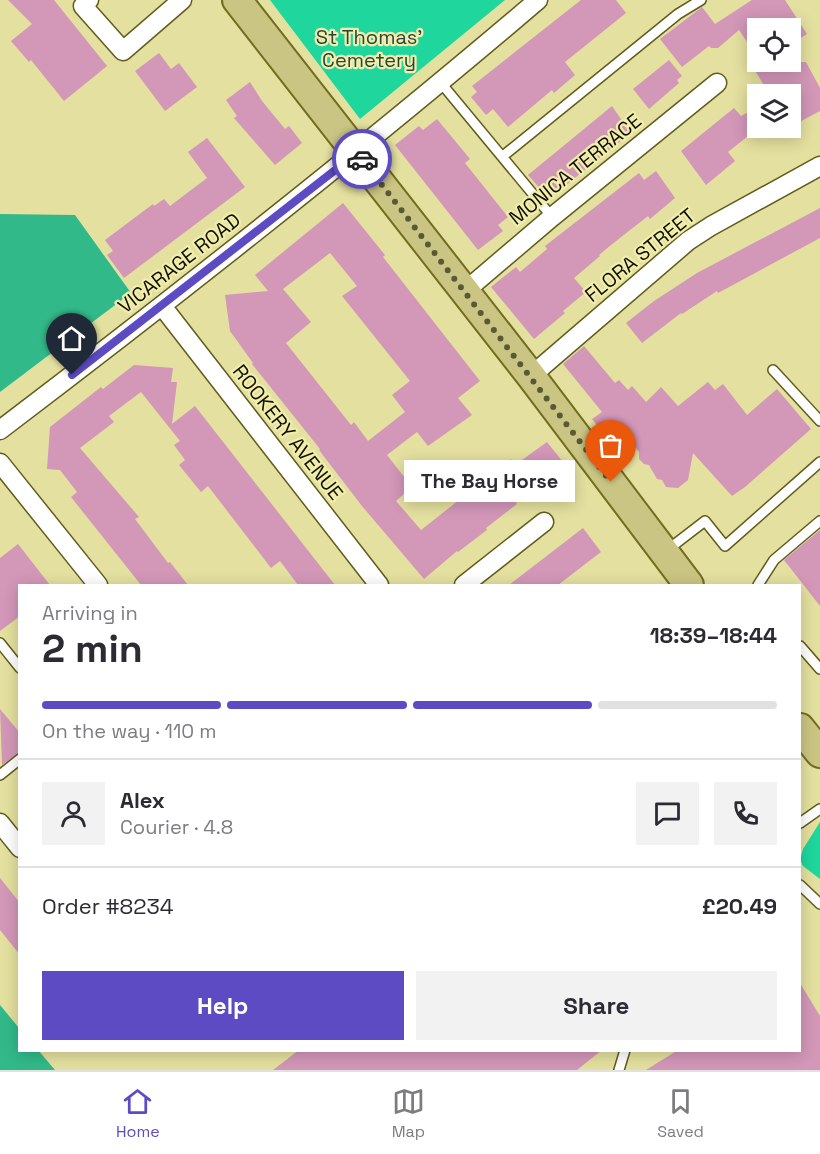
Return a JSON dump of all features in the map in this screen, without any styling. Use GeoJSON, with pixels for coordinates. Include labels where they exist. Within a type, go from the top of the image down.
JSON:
{"type":"FeatureCollection","features":[{"type":"Feature","properties":{"kind":"main road"},"geometry":{"type":"LineString","coordinates":[[237,0],[531,376],[688,584]]}},
{"type":"Feature","properties":{"kind":"main road"},"geometry":{"type":"LineString","coordinates":[[801,729],[820,753]]}},
{"type":"Feature","properties":{"kind":"street"},"geometry":{"type":"LineString","coordinates":[[89,0],[83,6],[123,51],[182,0]]}},
{"type":"Feature","properties":{"kind":"street","name":"VICARAGE ROAD"},"geometry":{"type":"LineString","coordinates":[[0,430],[357,153],[538,0]]}},
{"type":"Feature","properties":{"kind":"street","name":"MONICA TERRACE"},"geometry":{"type":"LineString","coordinates":[[464,292],[717,83]]}},
{"type":"Feature","properties":{"kind":"street","name":"FLORA STREET"},"geometry":{"type":"LineString","coordinates":[[531,376],[688,241],[820,166]]}},
{"type":"Feature","properties":{"kind":"street","name":"ROOKERY AVENUE"},"geometry":{"type":"LineString","coordinates":[[162,306],[378,584]]}},
{"type":"Feature","properties":{"kind":"street"},"geometry":{"type":"LineString","coordinates":[[0,463],[97,584]]}},
{"type":"Feature","properties":{"kind":"street"},"geometry":{"type":"LineString","coordinates":[[465,584],[544,522]]}},
{"type":"Feature","properties":{"kind":"street"},"geometry":{"type":"LineString","coordinates":[[0,823],[18,846]]}},
{"type":"Feature","properties":{"kind":"lane"},"geometry":{"type":"LineString","coordinates":[[503,156],[678,14],[701,0]]}},
{"type":"Feature","properties":{"kind":"lane"},"geometry":{"type":"LineString","coordinates":[[441,83],[552,217]]}},
{"type":"Feature","properties":{"kind":"lane"},"geometry":{"type":"LineString","coordinates":[[773,370],[820,421]]}},
{"type":"Feature","properties":{"kind":"lane"},"geometry":{"type":"LineString","coordinates":[[664,552],[705,521],[725,546],[820,462]]}},
{"type":"Feature","properties":{"kind":"lane"},"geometry":{"type":"LineString","coordinates":[[759,584],[774,560],[820,521]]}},
{"type":"Feature","properties":{"kind":"lane"},"geometry":{"type":"LineString","coordinates":[[0,643],[18,666]]}},
{"type":"Feature","properties":{"kind":"lane"},"geometry":{"type":"LineString","coordinates":[[801,647],[820,668]]}},
{"type":"Feature","properties":{"kind":"lane"},"geometry":{"type":"LineString","coordinates":[[0,775],[18,761]]}},
{"type":"Feature","properties":{"kind":"lane"},"geometry":{"type":"LineString","coordinates":[[801,822],[820,809]]}},
{"type":"Feature","properties":{"kind":"lane"},"geometry":{"type":"LineString","coordinates":[[801,886],[820,904]]}},
{"type":"Feature","properties":{"kind":"lane"},"geometry":{"type":"LineString","coordinates":[[620,1070],[624,1052]]}},
{"type":"Feature","properties":{"kind":"green space","name":"St Thomas' Cemetery"},"geometry":{"type":"Polygon","coordinates":[[[270,0],[505,0],[360,119],[270,0]]]}},
{"type":"Feature","properties":{"kind":"green space"},"geometry":{"type":"Polygon","coordinates":[[[0,214],[75,215],[131,293],[0,392],[0,214]]]}},
{"type":"Feature","properties":{"kind":"green space"},"geometry":{"type":"Polygon","coordinates":[[[820,822],[820,879],[803,866],[801,856],[803,849],[820,822]]]}},
{"type":"Feature","properties":{"kind":"green space"},"geometry":{"type":"Polygon","coordinates":[[[0,1005],[18,1027],[18,1052],[40,1052],[55,1070],[0,1070],[0,1005]]]}},
{"type":"Feature","properties":{"kind":"building"},"geometry":{"type":"Polygon","coordinates":[[[8,0],[54,0],[107,66],[64,101],[31,60],[29,62],[11,41],[32,24],[8,0]]]}},
{"type":"Feature","properties":{"kind":"building"},"geometry":{"type":"Polygon","coordinates":[[[581,0],[616,0],[626,13],[565,62],[575,75],[554,93],[552,90],[508,127],[493,109],[486,115],[471,97],[477,92],[472,86],[581,0]]]}},
{"type":"Feature","properties":{"kind":"building"},"geometry":{"type":"Polygon","coordinates":[[[752,0],[785,0],[797,18],[747,18],[747,42],[739,30],[718,48],[709,46],[682,67],[660,39],[702,7],[715,24],[752,0]]]}},
{"type":"Feature","properties":{"kind":"building"},"geometry":{"type":"Polygon","coordinates":[[[801,25],[807,34],[801,38],[801,25]]]}},
{"type":"Feature","properties":{"kind":"building"},"geometry":{"type":"Polygon","coordinates":[[[159,53],[171,69],[179,63],[197,87],[165,111],[135,71],[159,53]]]}},
{"type":"Feature","properties":{"kind":"building"},"geometry":{"type":"Polygon","coordinates":[[[669,60],[682,76],[677,80],[679,83],[649,109],[633,89],[669,60]]]}},
{"type":"Feature","properties":{"kind":"building"},"geometry":{"type":"Polygon","coordinates":[[[801,62],[806,62],[820,88],[820,111],[801,121],[801,84],[763,84],[756,72],[801,72],[801,62]]]}},
{"type":"Feature","properties":{"kind":"building"},"geometry":{"type":"Polygon","coordinates":[[[250,82],[285,129],[289,126],[302,143],[275,165],[234,118],[237,116],[226,100],[250,82]]]}},
{"type":"Feature","properties":{"kind":"building"},"geometry":{"type":"Polygon","coordinates":[[[612,106],[629,131],[621,137],[623,139],[549,199],[528,175],[612,106]]]}},
{"type":"Feature","properties":{"kind":"building"},"geometry":{"type":"Polygon","coordinates":[[[734,108],[741,116],[747,113],[747,137],[728,152],[735,161],[706,185],[681,151],[734,108]]]}},
{"type":"Feature","properties":{"kind":"building"},"geometry":{"type":"Polygon","coordinates":[[[437,119],[470,159],[465,163],[508,217],[498,225],[503,231],[478,250],[395,145],[419,126],[423,130],[437,119]]]}},
{"type":"Feature","properties":{"kind":"building"},"geometry":{"type":"Polygon","coordinates":[[[207,138],[245,187],[124,278],[107,255],[113,251],[105,240],[153,204],[154,206],[164,199],[170,206],[207,178],[188,152],[207,138]]]}},
{"type":"Feature","properties":{"kind":"building"},"geometry":{"type":"Polygon","coordinates":[[[656,171],[675,198],[650,219],[648,216],[611,245],[574,278],[586,292],[534,339],[491,287],[516,267],[520,272],[547,249],[545,246],[639,173],[644,180],[656,171]]]}},
{"type":"Feature","properties":{"kind":"building"},"geometry":{"type":"Polygon","coordinates":[[[343,203],[480,381],[458,398],[472,415],[428,446],[417,432],[387,455],[412,487],[396,501],[421,530],[511,459],[515,465],[547,442],[563,462],[544,477],[546,480],[486,528],[487,530],[457,551],[424,579],[362,506],[252,364],[230,331],[225,295],[268,291],[255,275],[343,203]],[[330,253],[283,289],[311,322],[286,343],[351,425],[354,422],[368,441],[405,412],[392,395],[410,381],[342,296],[357,286],[330,253]]]}},
{"type":"Feature","properties":{"kind":"building"},"geometry":{"type":"Polygon","coordinates":[[[820,208],[820,238],[718,293],[717,291],[681,313],[642,343],[626,323],[654,301],[697,273],[820,208]]]}},
{"type":"Feature","properties":{"kind":"building"},"geometry":{"type":"Polygon","coordinates":[[[584,346],[615,383],[619,380],[628,390],[632,386],[646,402],[661,387],[678,406],[708,382],[715,390],[723,384],[747,415],[777,389],[811,429],[732,496],[693,453],[688,480],[678,488],[666,487],[662,480],[657,479],[649,465],[639,459],[639,452],[616,423],[604,434],[592,419],[602,412],[563,364],[584,346]]]}},
{"type":"Feature","properties":{"kind":"building"},"geometry":{"type":"Polygon","coordinates":[[[134,365],[173,368],[171,382],[177,382],[172,424],[195,406],[334,584],[297,584],[280,561],[271,568],[208,486],[201,492],[179,465],[185,460],[174,445],[180,441],[141,392],[109,416],[114,422],[80,448],[139,517],[135,519],[168,563],[170,562],[187,584],[140,584],[71,497],[77,492],[60,470],[47,469],[50,427],[101,387],[103,389],[134,365]]]}},
{"type":"Feature","properties":{"kind":"building"},"geometry":{"type":"Polygon","coordinates":[[[583,528],[601,552],[559,584],[510,584],[583,528]]]}},
{"type":"Feature","properties":{"kind":"building"},"geometry":{"type":"Polygon","coordinates":[[[820,530],[820,606],[784,560],[820,530]]]}},
{"type":"Feature","properties":{"kind":"building"},"geometry":{"type":"Polygon","coordinates":[[[18,544],[49,584],[18,584],[18,618],[0,631],[0,558],[18,544]]]}},
{"type":"Feature","properties":{"kind":"building"},"geometry":{"type":"Polygon","coordinates":[[[0,709],[18,731],[18,753],[2,765],[0,709]]]}},
{"type":"Feature","properties":{"kind":"building"},"geometry":{"type":"Polygon","coordinates":[[[0,878],[18,900],[18,952],[0,930],[0,878]]]}},
{"type":"Feature","properties":{"kind":"building"},"geometry":{"type":"Polygon","coordinates":[[[801,985],[820,1016],[820,1070],[646,1070],[675,1052],[801,1052],[801,985]]]}},
{"type":"Feature","properties":{"kind":"building"},"geometry":{"type":"Polygon","coordinates":[[[296,1052],[600,1052],[577,1070],[273,1070],[296,1052]]]}},
{"type":"Feature","properties":{"kind":"way so far"},"geometry":{"type":"LineString","coordinates":[[362,159],[611,482]]}},
{"type":"Feature","properties":{"kind":"place","name":"The Bay Horse"},"geometry":{"type":"Point","coordinates":[611,482]}},
{"type":"Feature","properties":{"kind":"route"},"geometry":{"type":"LineString","coordinates":[[72,375],[357,153],[362,159]]}}]}
